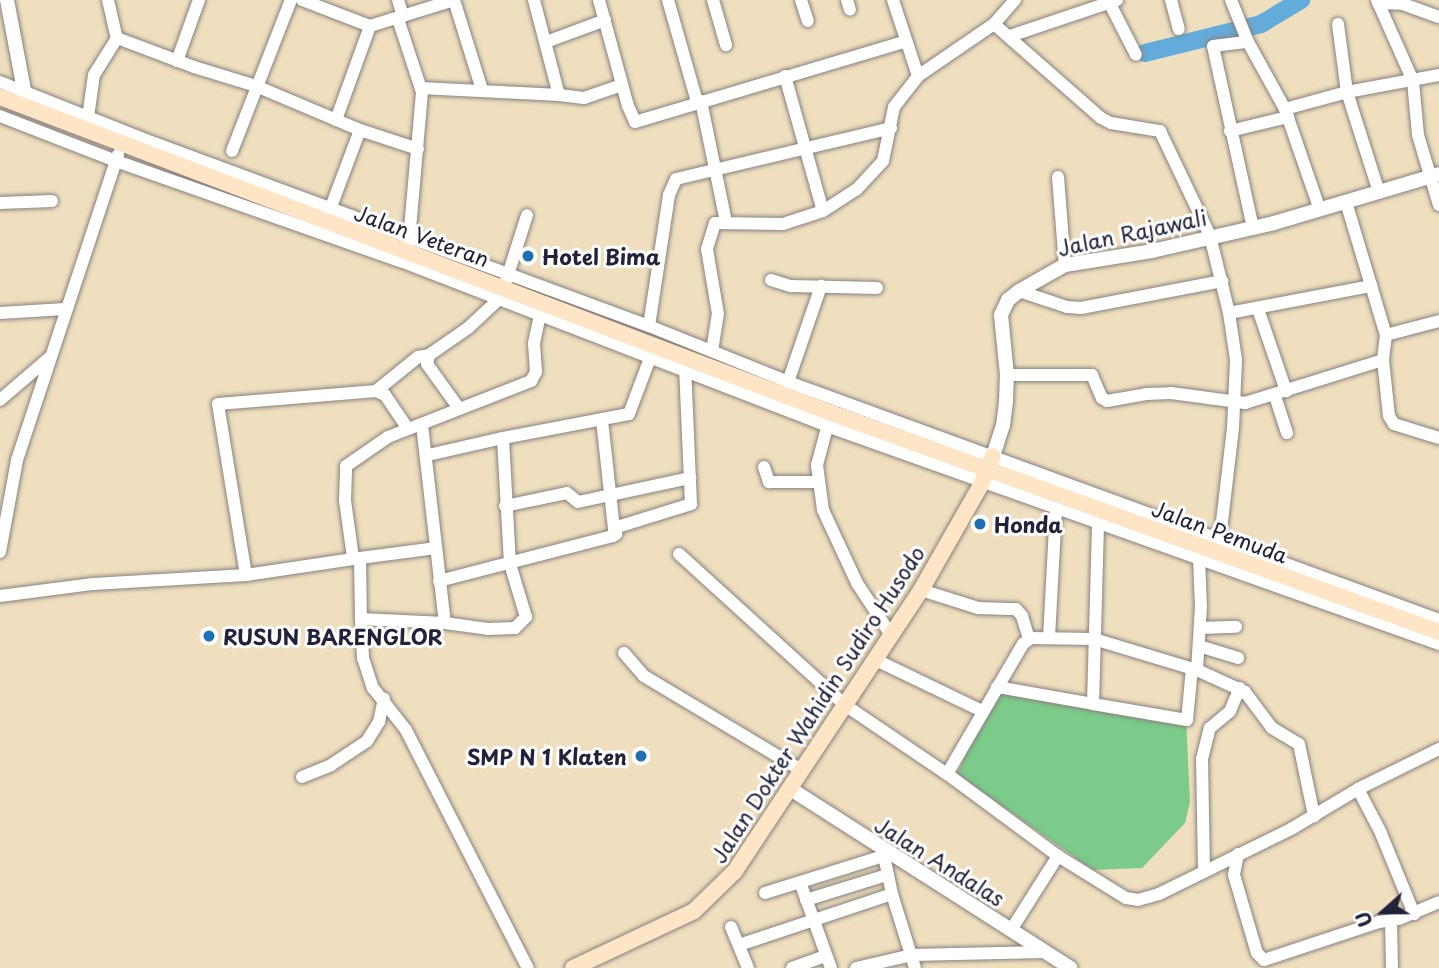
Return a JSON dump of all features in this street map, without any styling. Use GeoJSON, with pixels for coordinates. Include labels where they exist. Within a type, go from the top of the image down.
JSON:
{"type":"FeatureCollection","features":[{"type":"Feature","properties":{"kind":"main road","name":"Jalan Veteran"},"geometry":{"type":"LineString","coordinates":[[0,97],[23,97],[87,125],[118,153],[225,171],[407,250],[504,287],[686,363],[751,384],[829,419],[988,468]]}},
{"type":"Feature","properties":{"kind":"main road","name":"Jalan Pemuda"},"geometry":{"type":"LineString","coordinates":[[988,468],[1220,546],[1439,632]]}},
{"type":"Feature","properties":{"kind":"main road","name":"Jalan Dokter Wahidin Sudiro Husodo"},"geometry":{"type":"LineString","coordinates":[[573,968],[677,920],[704,903],[734,870],[921,590],[988,468]]}},
{"type":"Feature","properties":{"kind":"street"},"geometry":{"type":"LineString","coordinates":[[7,0],[23,97]]}},
{"type":"Feature","properties":{"kind":"street"},"geometry":{"type":"LineString","coordinates":[[108,0],[117,38],[94,75],[87,125],[331,207],[407,250],[418,149],[421,88],[398,0]]}},
{"type":"Feature","properties":{"kind":"street"},"geometry":{"type":"LineString","coordinates":[[177,61],[200,0]]}},
{"type":"Feature","properties":{"kind":"street"},"geometry":{"type":"LineString","coordinates":[[225,171],[291,0]]}},
{"type":"Feature","properties":{"kind":"street"},"geometry":{"type":"LineString","coordinates":[[302,0],[370,26],[454,0],[482,90]]}},
{"type":"Feature","properties":{"kind":"street"},"geometry":{"type":"LineString","coordinates":[[534,0],[558,94]]}},
{"type":"Feature","properties":{"kind":"street"},"geometry":{"type":"LineString","coordinates":[[599,0],[635,122],[906,41]]}},
{"type":"Feature","properties":{"kind":"street"},"geometry":{"type":"LineString","coordinates":[[669,0],[716,168],[726,222]]}},
{"type":"Feature","properties":{"kind":"street"},"geometry":{"type":"LineString","coordinates":[[713,0],[726,45]]}},
{"type":"Feature","properties":{"kind":"street"},"geometry":{"type":"LineString","coordinates":[[801,0],[807,21]]}},
{"type":"Feature","properties":{"kind":"street"},"geometry":{"type":"LineString","coordinates":[[893,0],[918,76]]}},
{"type":"Feature","properties":{"kind":"street"},"geometry":{"type":"LineString","coordinates":[[712,351],[718,314],[707,249],[713,226],[726,222],[776,225],[823,211],[870,178],[887,152],[894,107],[918,76],[995,24],[1015,0]]}},
{"type":"Feature","properties":{"kind":"street"},"geometry":{"type":"LineString","coordinates":[[1171,0],[1179,29]]}},
{"type":"Feature","properties":{"kind":"street"},"geometry":{"type":"LineString","coordinates":[[1231,0],[1245,36],[1287,113],[1320,210]]}},
{"type":"Feature","properties":{"kind":"street"},"geometry":{"type":"LineString","coordinates":[[1010,36],[1113,1],[1136,55]]}},
{"type":"Feature","properties":{"kind":"street"},"geometry":{"type":"LineString","coordinates":[[1439,17],[1403,4],[1378,2],[1413,81],[1418,135],[1434,176],[1439,205]]}},
{"type":"Feature","properties":{"kind":"street"},"geometry":{"type":"LineString","coordinates":[[546,42],[605,20]]}},
{"type":"Feature","properties":{"kind":"street"},"geometry":{"type":"LineString","coordinates":[[995,24],[1101,118],[1111,123],[1160,131],[1210,236],[1229,313],[1236,360],[1220,546],[1439,620]]}},
{"type":"Feature","properties":{"kind":"street"},"geometry":{"type":"LineString","coordinates":[[1338,24],[1347,92],[1379,192]]}},
{"type":"Feature","properties":{"kind":"street"},"geometry":{"type":"LineString","coordinates":[[336,120],[370,26]]}},
{"type":"Feature","properties":{"kind":"street"},"geometry":{"type":"LineString","coordinates":[[1245,36],[1213,46],[1253,228]]}},
{"type":"Feature","properties":{"kind":"street"},"geometry":{"type":"LineString","coordinates":[[117,38],[177,61],[256,86],[360,130],[418,149]]}},
{"type":"Feature","properties":{"kind":"street"},"geometry":{"type":"LineString","coordinates":[[1230,131],[1347,92],[1439,75]]}},
{"type":"Feature","properties":{"kind":"street"},"geometry":{"type":"LineString","coordinates":[[786,76],[823,211]]}},
{"type":"Feature","properties":{"kind":"street"},"geometry":{"type":"LineString","coordinates":[[0,82],[23,97]]}},
{"type":"Feature","properties":{"kind":"street"},"geometry":{"type":"LineString","coordinates":[[421,88],[558,94],[584,98],[622,85]]}},
{"type":"Feature","properties":{"kind":"street"},"geometry":{"type":"LineString","coordinates":[[0,116],[118,153],[17,460],[0,552]]}},
{"type":"Feature","properties":{"kind":"street"},"geometry":{"type":"LineString","coordinates":[[649,326],[673,182],[716,168],[807,150],[891,128]]}},
{"type":"Feature","properties":{"kind":"street"},"geometry":{"type":"LineString","coordinates":[[331,207],[360,130]]}},
{"type":"Feature","properties":{"kind":"street","name":"Jalan Rajawali"},"geometry":{"type":"LineString","coordinates":[[988,468],[1003,426],[1007,374],[1001,316],[1008,300],[1019,291],[1065,265],[1152,251],[1253,228],[1434,176]]}},
{"type":"Feature","properties":{"kind":"street"},"geometry":{"type":"LineString","coordinates":[[1058,177],[1065,265]]}},
{"type":"Feature","properties":{"kind":"street"},"geometry":{"type":"LineString","coordinates":[[0,203],[52,201]]}},
{"type":"Feature","properties":{"kind":"street"},"geometry":{"type":"LineString","coordinates":[[1346,202],[1386,335],[1383,360],[1389,416],[1406,428],[1439,438]]}},
{"type":"Feature","properties":{"kind":"street"},"geometry":{"type":"LineString","coordinates":[[376,391],[418,357],[429,355],[468,328],[504,287],[527,215]]}},
{"type":"Feature","properties":{"kind":"street"},"geometry":{"type":"LineString","coordinates":[[771,280],[791,286],[877,288]]}},
{"type":"Feature","properties":{"kind":"street"},"geometry":{"type":"LineString","coordinates":[[1019,291],[1067,307],[1081,308],[1222,281]]}},
{"type":"Feature","properties":{"kind":"street"},"geometry":{"type":"LineString","coordinates":[[788,382],[821,286]]}},
{"type":"Feature","properties":{"kind":"street"},"geometry":{"type":"LineString","coordinates":[[1229,313],[1371,286]]}},
{"type":"Feature","properties":{"kind":"street"},"geometry":{"type":"LineString","coordinates":[[504,287],[649,326],[730,359],[751,384],[788,382],[988,468],[1056,507],[1439,644]]}},
{"type":"Feature","properties":{"kind":"street"},"geometry":{"type":"LineString","coordinates":[[428,455],[629,414],[653,350],[540,315],[504,287]]}},
{"type":"Feature","properties":{"kind":"street"},"geometry":{"type":"LineString","coordinates":[[0,313],[65,309]]}},
{"type":"Feature","properties":{"kind":"street"},"geometry":{"type":"LineString","coordinates":[[1258,309],[1281,394],[1287,433]]}},
{"type":"Feature","properties":{"kind":"street"},"geometry":{"type":"LineString","coordinates":[[528,968],[406,730],[373,688],[360,640],[357,558],[345,500],[346,466],[387,437],[422,425],[458,407],[531,382],[536,372],[534,343],[540,315]]}},
{"type":"Feature","properties":{"kind":"street"},"geometry":{"type":"LineString","coordinates":[[1386,335],[1439,321]]}},
{"type":"Feature","properties":{"kind":"street"},"geometry":{"type":"LineString","coordinates":[[429,355],[427,364],[458,407]]}},
{"type":"Feature","properties":{"kind":"street"},"geometry":{"type":"LineString","coordinates":[[0,400],[50,356]]}},
{"type":"Feature","properties":{"kind":"street"},"geometry":{"type":"LineString","coordinates":[[1007,374],[1092,375],[1101,398],[1107,401],[1146,394],[1171,393],[1234,404],[1281,394],[1383,360]]}},
{"type":"Feature","properties":{"kind":"street"},"geometry":{"type":"LineString","coordinates":[[614,527],[688,506],[692,499],[686,363]]}},
{"type":"Feature","properties":{"kind":"street"},"geometry":{"type":"LineString","coordinates":[[246,575],[217,405],[376,391],[385,395],[408,429]]}},
{"type":"Feature","properties":{"kind":"street"},"geometry":{"type":"LineString","coordinates":[[829,419],[817,465],[826,520],[857,583],[891,635]]}},
{"type":"Feature","properties":{"kind":"street"},"geometry":{"type":"LineString","coordinates":[[439,581],[616,534],[602,420]]}},
{"type":"Feature","properties":{"kind":"street"},"geometry":{"type":"LineString","coordinates":[[422,425],[428,455],[445,623]]}},
{"type":"Feature","properties":{"kind":"street"},"geometry":{"type":"LineString","coordinates":[[361,619],[445,623],[488,629],[515,628],[522,625],[526,617],[510,564],[503,438]]}},
{"type":"Feature","properties":{"kind":"street"},"geometry":{"type":"LineString","coordinates":[[764,467],[769,482],[818,482]]}},
{"type":"Feature","properties":{"kind":"street"},"geometry":{"type":"LineString","coordinates":[[505,506],[567,493],[578,502],[690,478]]}},
{"type":"Feature","properties":{"kind":"street"},"geometry":{"type":"LineString","coordinates":[[1048,638],[1056,507]]}},
{"type":"Feature","properties":{"kind":"street"},"geometry":{"type":"LineString","coordinates":[[1093,704],[1098,523]]}},
{"type":"Feature","properties":{"kind":"street"},"geometry":{"type":"LineString","coordinates":[[0,596],[93,584],[246,575],[436,548]]}},
{"type":"Feature","properties":{"kind":"street"},"geometry":{"type":"LineString","coordinates":[[679,554],[845,705],[947,774],[1058,856],[1110,890],[1138,900],[1159,894],[1219,865],[1314,816],[1358,789],[1439,749]]}},
{"type":"Feature","properties":{"kind":"street"},"geometry":{"type":"LineString","coordinates":[[997,687],[1187,720],[1199,646],[1199,560]]}},
{"type":"Feature","properties":{"kind":"street"},"geometry":{"type":"LineString","coordinates":[[921,590],[978,608],[1016,609],[1022,616],[1029,639]]}},
{"type":"Feature","properties":{"kind":"street"},"geometry":{"type":"LineString","coordinates":[[1200,628],[1236,627]]}},
{"type":"Feature","properties":{"kind":"street"},"geometry":{"type":"LineString","coordinates":[[1029,639],[1094,639],[1195,669],[1240,688],[1272,728],[1299,744],[1314,816]]}},
{"type":"Feature","properties":{"kind":"street"},"geometry":{"type":"LineString","coordinates":[[947,774],[982,711],[1029,639]]}},
{"type":"Feature","properties":{"kind":"street"},"geometry":{"type":"LineString","coordinates":[[1199,646],[1238,659]]}},
{"type":"Feature","properties":{"kind":"street"},"geometry":{"type":"LineString","coordinates":[[624,653],[645,676],[801,770]]}},
{"type":"Feature","properties":{"kind":"street"},"geometry":{"type":"LineString","coordinates":[[876,660],[982,711]]}},
{"type":"Feature","properties":{"kind":"street"},"geometry":{"type":"LineString","coordinates":[[1204,871],[1202,759],[1210,728],[1230,711],[1240,688]]}},
{"type":"Feature","properties":{"kind":"street"},"geometry":{"type":"LineString","coordinates":[[302,777],[331,765],[368,741],[379,722],[384,699]]}},
{"type":"Feature","properties":{"kind":"street","name":"Jalan Andalas"},"geometry":{"type":"LineString","coordinates":[[789,788],[883,853],[1070,968]]}},
{"type":"Feature","properties":{"kind":"street"},"geometry":{"type":"LineString","coordinates":[[1358,789],[1380,831],[1414,914]]}},
{"type":"Feature","properties":{"kind":"street"},"geometry":{"type":"LineString","coordinates":[[765,893],[883,853],[892,894],[913,961]]}},
{"type":"Feature","properties":{"kind":"street"},"geometry":{"type":"LineString","coordinates":[[1238,854],[1234,876],[1255,946],[1264,960],[1379,922],[1414,914],[1439,902]]}},
{"type":"Feature","properties":{"kind":"street"},"geometry":{"type":"LineString","coordinates":[[1011,930],[1058,856]]}},
{"type":"Feature","properties":{"kind":"street"},"geometry":{"type":"LineString","coordinates":[[1219,865],[1234,876]]}},
{"type":"Feature","properties":{"kind":"street"},"geometry":{"type":"LineString","coordinates":[[806,900],[887,875]]}},
{"type":"Feature","properties":{"kind":"street"},"geometry":{"type":"LineString","coordinates":[[793,968],[828,962],[800,882]]}},
{"type":"Feature","properties":{"kind":"street"},"geometry":{"type":"LineString","coordinates":[[738,945],[892,894]]}},
{"type":"Feature","properties":{"kind":"street"},"geometry":{"type":"LineString","coordinates":[[1391,921],[1392,968]]}},
{"type":"Feature","properties":{"kind":"street"},"geometry":{"type":"LineString","coordinates":[[731,927],[748,968]]}},
{"type":"Feature","properties":{"kind":"street"},"geometry":{"type":"LineString","coordinates":[[856,968],[913,961],[1044,952]]}},
{"type":"Feature","properties":{"kind":"green space"},"geometry":{"type":"Polygon","coordinates":[[[997,688],[1186,717],[1190,802],[1185,823],[1142,868],[1093,870],[957,774],[997,688]]]}},
{"type":"Feature","properties":{"kind":"waterway"},"geometry":{"type":"LineString","coordinates":[[1145,53],[1261,24],[1301,0]]}},
{"type":"Feature","properties":{"kind":"place","name":"Hotel Bima"},"geometry":{"type":"Point","coordinates":[528,256]}},
{"type":"Feature","properties":{"kind":"place","name":"Honda"},"geometry":{"type":"Point","coordinates":[980,524]}},
{"type":"Feature","properties":{"kind":"place","name":"RUSUN BARENGLOR"},"geometry":{"type":"Point","coordinates":[209,636]}},
{"type":"Feature","properties":{"kind":"place","name":"SMP N 1 Klaten"},"geometry":{"type":"Point","coordinates":[641,756]}}]}
